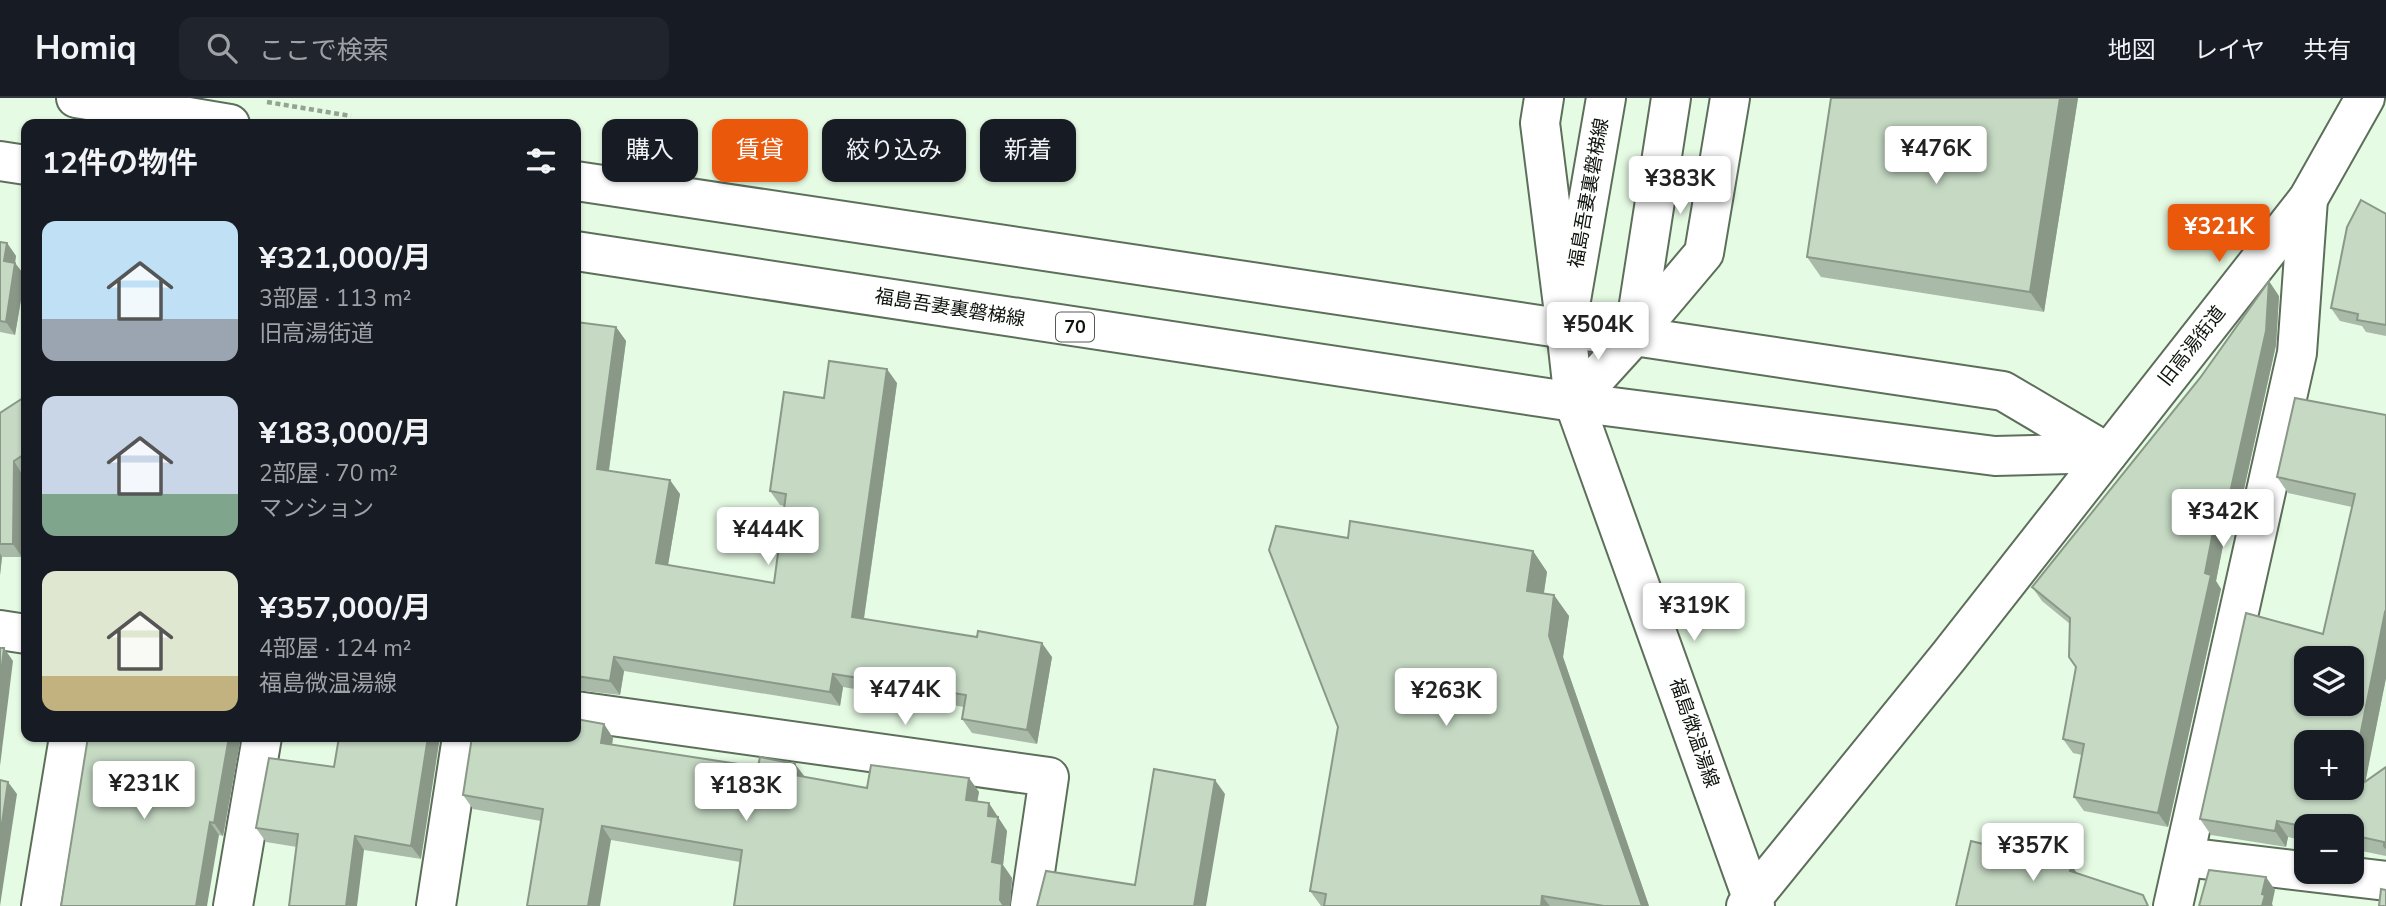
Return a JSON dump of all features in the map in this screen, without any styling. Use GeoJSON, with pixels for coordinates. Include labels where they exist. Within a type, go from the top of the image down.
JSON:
{"type":"FeatureCollection","features":[{"type":"Feature","properties":{"kind":"street"},"geometry":{"type":"LineString","coordinates":[[76,98],[243,112]]}},
{"type":"Feature","properties":{"kind":"street"},"geometry":{"type":"LineString","coordinates":[[1544,98],[1540,123],[1566,329]]}},
{"type":"Feature","properties":{"kind":"street","name":"福島吾妻裏磐梯線"},"geometry":{"type":"LineString","coordinates":[[581,252],[1574,402],[1566,329],[1605,98]]}},
{"type":"Feature","properties":{"kind":"street"},"geometry":{"type":"LineString","coordinates":[[1634,335],[1671,98]]}},
{"type":"Feature","properties":{"kind":"street"},"geometry":{"type":"LineString","coordinates":[[1574,402],[1704,253],[1730,98]]}},
{"type":"Feature","properties":{"kind":"street","name":"旧高湯街道"},"geometry":{"type":"LineString","coordinates":[[1751,903],[2308,199],[2365,98]]}},
{"type":"Feature","properties":{"kind":"street"},"geometry":{"type":"LineString","coordinates":[[0,161],[21,163]]}},
{"type":"Feature","properties":{"kind":"street"},"geometry":{"type":"LineString","coordinates":[[581,182],[1566,329],[1634,335],[2003,391],[2108,453]]}},
{"type":"Feature","properties":{"kind":"street"},"geometry":{"type":"LineString","coordinates":[[2173,906],[2297,353],[2308,199]]}},
{"type":"Feature","properties":{"kind":"street"},"geometry":{"type":"LineString","coordinates":[[1574,402],[1995,456],[2108,453]]}},
{"type":"Feature","properties":{"kind":"street","name":"福島微温湯線"},"geometry":{"type":"LineString","coordinates":[[1574,402],[1751,903]]}},
{"type":"Feature","properties":{"kind":"street"},"geometry":{"type":"LineString","coordinates":[[0,630],[21,633]]}},
{"type":"Feature","properties":{"kind":"street"},"geometry":{"type":"LineString","coordinates":[[581,712],[1049,777],[1030,906]]}},
{"type":"Feature","properties":{"kind":"street"},"geometry":{"type":"LineString","coordinates":[[41,906],[68,742]]}},
{"type":"Feature","properties":{"kind":"street"},"geometry":{"type":"LineString","coordinates":[[233,906],[261,742]]}},
{"type":"Feature","properties":{"kind":"street"},"geometry":{"type":"LineString","coordinates":[[436,906],[461,742]]}},
{"type":"Feature","properties":{"kind":"street"},"geometry":{"type":"LineString","coordinates":[[2185,858],[2386,881]]}},
{"type":"Feature","properties":{"kind":"path"},"geometry":{"type":"LineString","coordinates":[[243,112],[351,116]]}},
{"type":"Feature","properties":{"kind":"building"},"geometry":{"type":"Polygon","coordinates":[[[1831,98],[2060,98],[2030,292],[1807,257],[1831,98]]]}},
{"type":"Feature","properties":{"kind":"building"},"geometry":{"type":"Polygon","coordinates":[[[2361,200],[2386,214],[2386,325],[2357,320],[2358,314],[2331,308],[2347,227],[2361,200]]]}},
{"type":"Feature","properties":{"kind":"building"},"geometry":{"type":"Polygon","coordinates":[[[0,242],[7,243],[4,261],[15,263],[6,322],[0,321],[0,242]]]}},
{"type":"Feature","properties":{"kind":"building"},"geometry":{"type":"Polygon","coordinates":[[[2269,281],[2266,331],[2230,493],[2221,491],[2205,573],[2211,575],[2158,813],[2074,797],[2084,744],[2063,739],[2076,667],[2069,657],[2070,618],[2032,587],[2200,378],[2269,281]]]}},
{"type":"Feature","properties":{"kind":"building"},"geometry":{"type":"Polygon","coordinates":[[[581,323],[616,327],[597,469],[670,480],[656,563],[774,583],[786,494],[770,491],[784,392],[824,398],[829,361],[887,369],[852,617],[977,637],[978,631],[1042,643],[1027,730],[962,719],[966,695],[833,674],[830,692],[614,657],[610,681],[581,677],[581,323]]]}},
{"type":"Feature","properties":{"kind":"building"},"geometry":{"type":"Polygon","coordinates":[[[2295,398],[2386,415],[2386,613],[2361,730],[2294,730],[2294,800],[2364,800],[2364,782],[2386,767],[2386,848],[2384,842],[2364,838],[2364,814],[2294,814],[2294,825],[2277,821],[2275,831],[2200,819],[2246,613],[2323,634],[2355,494],[2277,477],[2295,398]]]}},
{"type":"Feature","properties":{"kind":"building"},"geometry":{"type":"Polygon","coordinates":[[[21,399],[21,456],[14,461],[13,544],[0,544],[0,413],[21,399]]]}},
{"type":"Feature","properties":{"kind":"building"},"geometry":{"type":"Polygon","coordinates":[[[1350,521],[1533,551],[1527,591],[1554,595],[1549,636],[1642,906],[1604,906],[1542,896],[1541,906],[1324,906],[1326,894],[1310,891],[1338,727],[1269,550],[1276,526],[1348,538],[1350,521]]]}},
{"type":"Feature","properties":{"kind":"building"},"geometry":{"type":"Polygon","coordinates":[[[0,648],[4,648],[0,682],[0,648]]]}},
{"type":"Feature","properties":{"kind":"building"},"geometry":{"type":"Polygon","coordinates":[[[581,720],[604,724],[601,743],[758,767],[760,757],[795,764],[794,775],[867,788],[871,765],[969,778],[966,800],[989,803],[988,816],[998,817],[992,862],[1002,864],[1000,900],[1004,906],[734,906],[742,850],[602,826],[588,906],[527,906],[543,809],[463,795],[471,742],[581,742],[581,720]]]}},
{"type":"Feature","properties":{"kind":"building"},"geometry":{"type":"Polygon","coordinates":[[[87,742],[228,742],[214,823],[210,822],[196,906],[61,906],[87,742]]]}},
{"type":"Feature","properties":{"kind":"building"},"geometry":{"type":"Polygon","coordinates":[[[338,742],[427,742],[411,846],[355,836],[346,906],[289,906],[298,834],[256,828],[269,758],[334,767],[338,742]]]}},
{"type":"Feature","properties":{"kind":"building"},"geometry":{"type":"Polygon","coordinates":[[[1154,769],[1215,780],[1194,906],[1037,906],[1046,871],[1135,885],[1154,769]]]}},
{"type":"Feature","properties":{"kind":"building"},"geometry":{"type":"Polygon","coordinates":[[[0,780],[8,782],[0,837],[0,780]]]}},
{"type":"Feature","properties":{"kind":"building"},"geometry":{"type":"Polygon","coordinates":[[[1971,841],[2072,866],[2070,871],[2143,895],[2148,906],[1956,906],[1971,841]]]}},
{"type":"Feature","properties":{"kind":"building"},"geometry":{"type":"Polygon","coordinates":[[[2209,870],[2266,877],[2262,906],[2199,906],[2209,870]]]}},
{"type":"Feature","properties":{"kind":"building"},"geometry":{"type":"Polygon","coordinates":[[[2381,889],[2386,890],[2386,906],[2379,906],[2381,889]]]}}]}
